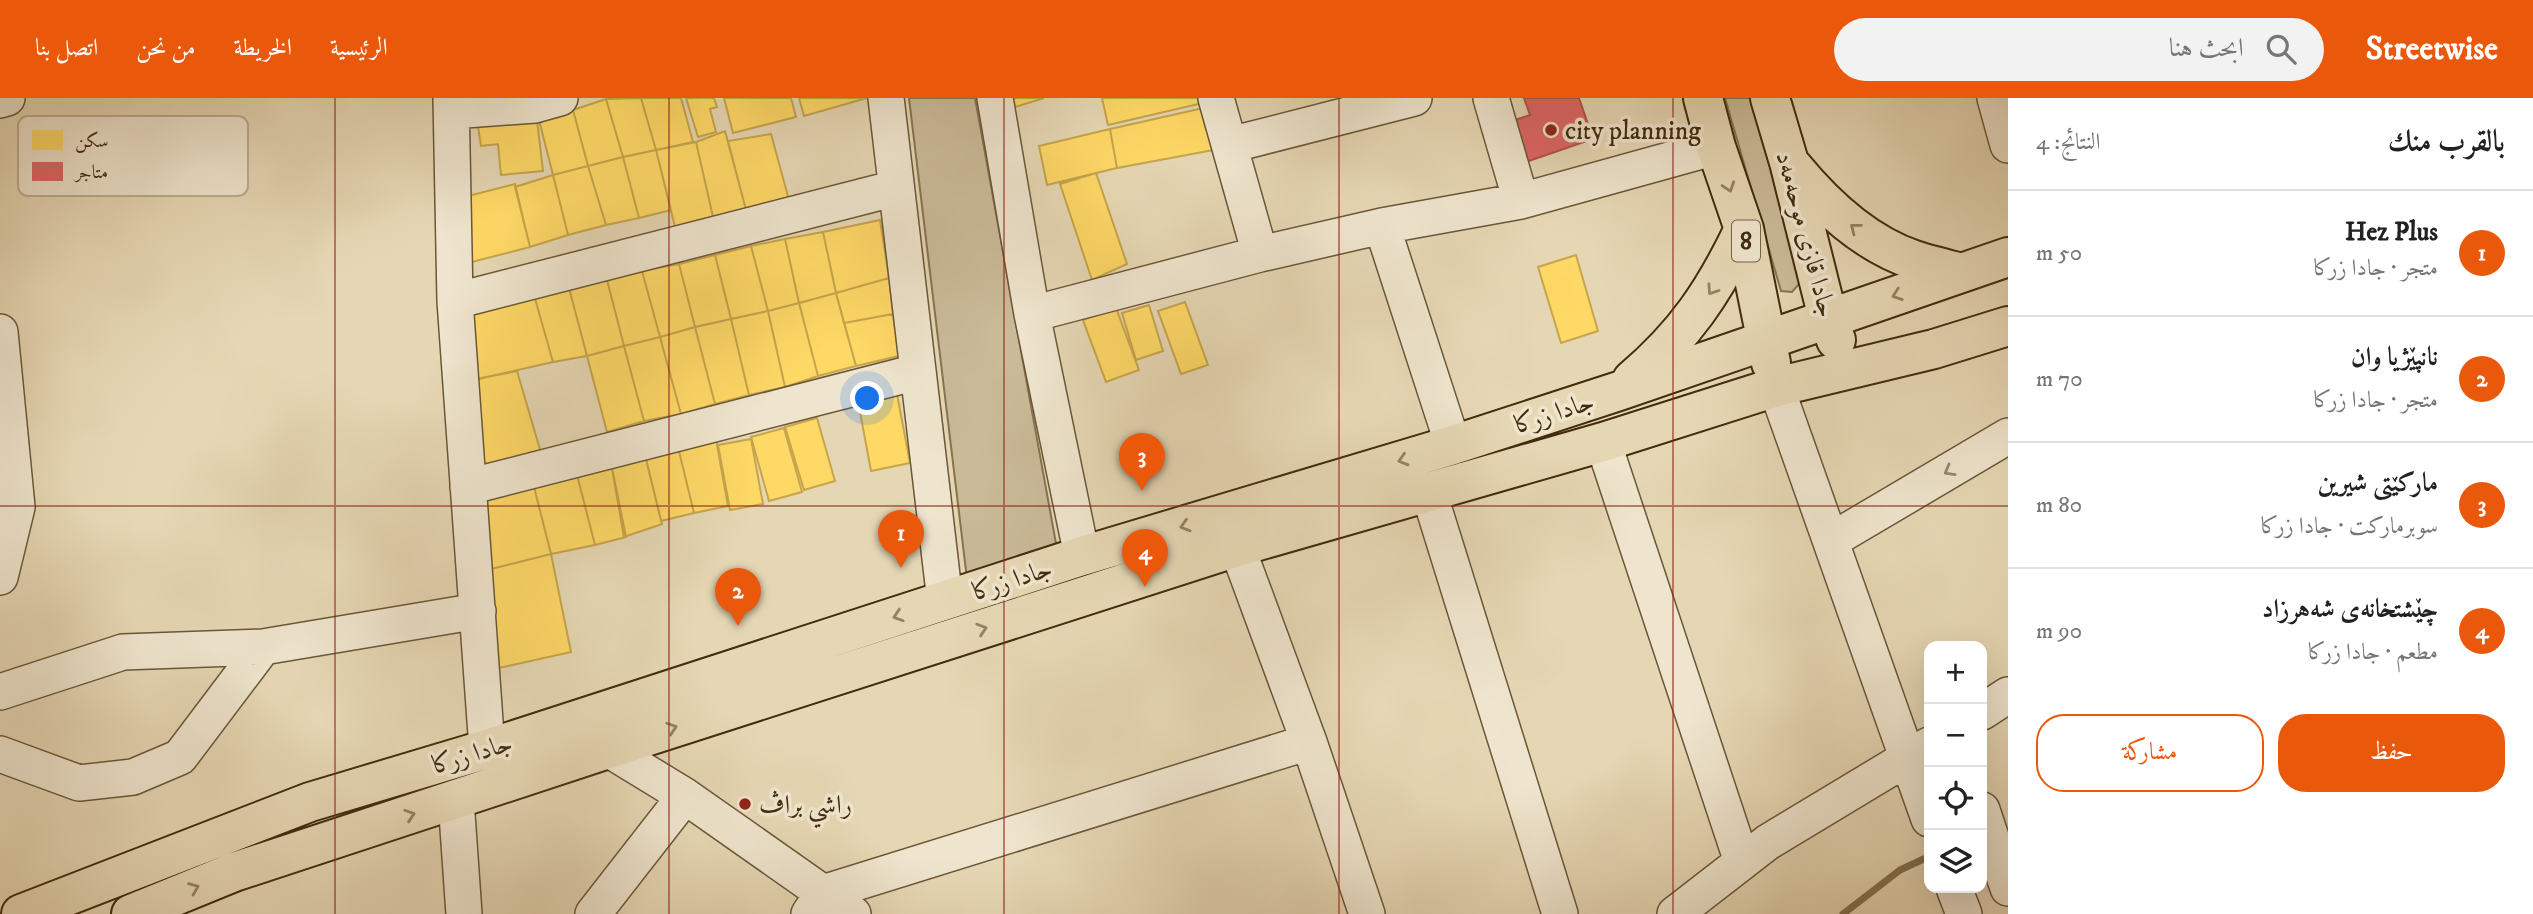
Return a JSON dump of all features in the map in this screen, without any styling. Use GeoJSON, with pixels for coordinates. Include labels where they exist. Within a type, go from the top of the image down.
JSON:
{"type":"FeatureCollection","features":[{"type":"Feature","properties":{"kind":"main road","name":"8"},"geometry":{"type":"LineString","coordinates":[[1703,98],[1716,148],[1744,229],[1776,387]]}},
{"type":"Feature","properties":{"kind":"main road","name":"جادا قازی موحەمەد"},"geometry":{"type":"LineString","coordinates":[[1770,98],[1828,318],[1846,369]]}},
{"type":"Feature","properties":{"kind":"main road"},"geometry":{"type":"LineString","coordinates":[[1789,162],[1823,203],[1864,235],[1911,259],[1962,273]]}},
{"type":"Feature","properties":{"kind":"main road"},"geometry":{"type":"LineString","coordinates":[[1619,391],[1658,358],[1693,319],[1722,276],[1744,229]]}},
{"type":"Feature","properties":{"kind":"main road","name":"جادا زرکا"},"geometry":{"type":"LineString","coordinates":[[21,914],[310,802],[487,750],[1082,556],[1453,445],[1619,391],[2008,257]]}},
{"type":"Feature","properties":{"kind":"main road"},"geometry":{"type":"LineString","coordinates":[[1756,284],[1766,302],[1775,307],[1787,308],[1799,304],[1806,297],[1817,275]]}},
{"type":"Feature","properties":{"kind":"main road","name":"جادا زرکا"},"geometry":{"type":"LineString","coordinates":[[131,914],[234,872],[1237,547],[1429,494],[1776,387],[1934,349],[2008,326]]}},
{"type":"Feature","properties":{"kind":"street"},"geometry":{"type":"LineString","coordinates":[[0,100],[7,98]]}},
{"type":"Feature","properties":{"kind":"street"},"geometry":{"type":"LineString","coordinates":[[487,750],[455,301],[452,105],[535,105],[560,98]]}},
{"type":"Feature","properties":{"kind":"street"},"geometry":{"type":"LineString","coordinates":[[886,98],[945,601]]}},
{"type":"Feature","properties":{"kind":"street"},"geometry":{"type":"LineString","coordinates":[[995,98],[1032,314],[1082,556]]}},
{"type":"Feature","properties":{"kind":"street"},"geometry":{"type":"LineString","coordinates":[[1216,98],[1260,254]]}},
{"type":"Feature","properties":{"kind":"street"},"geometry":{"type":"LineString","coordinates":[[1230,145],[1414,98]]}},
{"type":"Feature","properties":{"kind":"street"},"geometry":{"type":"LineString","coordinates":[[1491,98],[1521,201]]}},
{"type":"Feature","properties":{"kind":"street"},"geometry":{"type":"LineString","coordinates":[[1995,98],[2008,145]]}},
{"type":"Feature","properties":{"kind":"street"},"geometry":{"type":"LineString","coordinates":[[1032,314],[1260,254],[1382,226],[1521,201],[1716,148]]}},
{"type":"Feature","properties":{"kind":"street"},"geometry":{"type":"LineString","coordinates":[[455,301],[896,188]]}},
{"type":"Feature","properties":{"kind":"street"},"geometry":{"type":"LineString","coordinates":[[1382,226],[1453,445]]}},
{"type":"Feature","properties":{"kind":"street"},"geometry":{"type":"LineString","coordinates":[[0,332],[17,507],[0,577]]}},
{"type":"Feature","properties":{"kind":"street"},"geometry":{"type":"LineString","coordinates":[[468,487],[917,372]]}},
{"type":"Feature","properties":{"kind":"street"},"geometry":{"type":"LineString","coordinates":[[1776,387],[1832,540],[1918,752],[1924,789]]}},
{"type":"Feature","properties":{"kind":"street"},"geometry":{"type":"LineString","coordinates":[[1832,540],[2008,436]]}},
{"type":"Feature","properties":{"kind":"street"},"geometry":{"type":"LineString","coordinates":[[1604,442],[1742,862]]}},
{"type":"Feature","properties":{"kind":"street"},"geometry":{"type":"LineString","coordinates":[[1429,494],[1560,914]]}},
{"type":"Feature","properties":{"kind":"street"},"geometry":{"type":"LineString","coordinates":[[1237,547],[1309,742],[1367,914]]}},
{"type":"Feature","properties":{"kind":"street"},"geometry":{"type":"LineString","coordinates":[[0,692],[123,652],[263,647],[478,611]]}},
{"type":"Feature","properties":{"kind":"street"},"geometry":{"type":"LineString","coordinates":[[0,754],[79,783],[133,777],[180,757],[263,647]]}},
{"type":"Feature","properties":{"kind":"street"},"geometry":{"type":"LineString","coordinates":[[1987,709],[2008,695]]}},
{"type":"Feature","properties":{"kind":"street"},"geometry":{"type":"LineString","coordinates":[[816,904],[1309,742]]}},
{"type":"Feature","properties":{"kind":"street"},"geometry":{"type":"LineString","coordinates":[[608,749],[685,796],[816,904],[853,914]]}},
{"type":"Feature","properties":{"kind":"street"},"geometry":{"type":"LineString","coordinates":[[1675,914],[1768,842],[1918,752]]}},
{"type":"Feature","properties":{"kind":"street"},"geometry":{"type":"LineString","coordinates":[[593,914],[685,796]]}},
{"type":"Feature","properties":{"kind":"street"},"geometry":{"type":"LineString","coordinates":[[456,800],[464,914]]}},
{"type":"Feature","properties":{"kind":"street"},"geometry":{"type":"LineString","coordinates":[[1987,825],[2008,888]]}},
{"type":"Feature","properties":{"kind":"street"},"geometry":{"type":"LineString","coordinates":[[1956,893],[1964,914]]}},
{"type":"Feature","properties":{"kind":"shaded area"},"geometry":{"type":"Polygon","coordinates":[[[909,98],[975,98],[1057,549],[967,579],[909,98]]]}},
{"type":"Feature","properties":{"kind":"shaded area"},"geometry":{"type":"Polygon","coordinates":[[[1725,98],[1752,98],[1800,283],[1792,292],[1781,291],[1725,98]]]}},
{"type":"Feature","properties":{"kind":"building: سكن"},"geometry":{"type":"Polygon","coordinates":[[[641,98],[656,150],[623,157],[606,99],[641,98]]]}},
{"type":"Feature","properties":{"kind":"building: سكن"},"geometry":{"type":"Polygon","coordinates":[[[641,98],[681,98],[693,142],[656,150],[641,98]]]}},
{"type":"Feature","properties":{"kind":"building: سكن"},"geometry":{"type":"Polygon","coordinates":[[[686,98],[714,98],[717,107],[710,109],[716,132],[698,137],[686,98]]]}},
{"type":"Feature","properties":{"kind":"building: سكن"},"geometry":{"type":"Polygon","coordinates":[[[724,98],[791,98],[796,117],[733,133],[724,98]]]}},
{"type":"Feature","properties":{"kind":"building: سكن"},"geometry":{"type":"Polygon","coordinates":[[[799,98],[867,98],[804,116],[799,98]]]}},
{"type":"Feature","properties":{"kind":"building: سكن"},"geometry":{"type":"Polygon","coordinates":[[[1013,98],[1044,98],[1015,107],[1013,98]]]}},
{"type":"Feature","properties":{"kind":"building: سكن"},"geometry":{"type":"Polygon","coordinates":[[[1102,98],[1202,98],[1203,103],[1108,125],[1102,98]]]}},
{"type":"Feature","properties":{"kind":"building: سكن"},"geometry":{"type":"Polygon","coordinates":[[[606,99],[623,157],[588,166],[573,110],[606,99]]]}},
{"type":"Feature","properties":{"kind":"building: سكن"},"geometry":{"type":"Polygon","coordinates":[[[1208,107],[1219,149],[1117,168],[1110,129],[1208,107]]]}},
{"type":"Feature","properties":{"kind":"building: سكن"},"geometry":{"type":"Polygon","coordinates":[[[573,110],[588,166],[553,175],[539,120],[573,110]]]}},
{"type":"Feature","properties":{"kind":"building: سكن"},"geometry":{"type":"Polygon","coordinates":[[[537,120],[543,171],[501,175],[498,144],[481,146],[478,127],[537,120]]]}},
{"type":"Feature","properties":{"kind":"building: سكن"},"geometry":{"type":"Polygon","coordinates":[[[1110,129],[1117,168],[1047,185],[1039,146],[1110,129]]]}},
{"type":"Feature","properties":{"kind":"building: سكن"},"geometry":{"type":"Polygon","coordinates":[[[725,131],[746,210],[713,217],[696,142],[725,131]]]}},
{"type":"Feature","properties":{"kind":"building: سكن"},"geometry":{"type":"Polygon","coordinates":[[[771,134],[789,200],[746,210],[728,141],[771,134]]]}},
{"type":"Feature","properties":{"kind":"building: سكن"},"geometry":{"type":"Polygon","coordinates":[[[696,142],[713,217],[675,227],[656,150],[696,142]]]}},
{"type":"Feature","properties":{"kind":"building: سكن"},"geometry":{"type":"Polygon","coordinates":[[[656,150],[671,210],[639,218],[623,157],[656,150]]]}},
{"type":"Feature","properties":{"kind":"building: سكن"},"geometry":{"type":"Polygon","coordinates":[[[623,157],[639,218],[606,225],[588,166],[623,157]]]}},
{"type":"Feature","properties":{"kind":"building: سكن"},"geometry":{"type":"Polygon","coordinates":[[[588,166],[606,225],[568,235],[553,175],[588,166]]]}},
{"type":"Feature","properties":{"kind":"building: سكن"},"geometry":{"type":"Polygon","coordinates":[[[1096,173],[1127,264],[1092,280],[1060,184],[1096,173]]]}},
{"type":"Feature","properties":{"kind":"building: سكن"},"geometry":{"type":"Polygon","coordinates":[[[553,175],[568,235],[530,247],[515,187],[553,175]]]}},
{"type":"Feature","properties":{"kind":"building: سكن"},"geometry":{"type":"Polygon","coordinates":[[[515,184],[530,247],[472,262],[468,196],[515,184]]]}},
{"type":"Feature","properties":{"kind":"building: سكن"},"geometry":{"type":"Polygon","coordinates":[[[880,220],[889,278],[836,293],[823,232],[880,220]]]}},
{"type":"Feature","properties":{"kind":"building: سكن"},"geometry":{"type":"Polygon","coordinates":[[[823,232],[836,293],[799,303],[785,239],[823,232]]]}},
{"type":"Feature","properties":{"kind":"building: سكن"},"geometry":{"type":"Polygon","coordinates":[[[785,239],[799,303],[768,311],[751,246],[785,239]]]}},
{"type":"Feature","properties":{"kind":"building: سكن"},"geometry":{"type":"Polygon","coordinates":[[[751,246],[768,311],[731,319],[715,255],[751,246]]]}},
{"type":"Feature","properties":{"kind":"building: سكن"},"geometry":{"type":"Polygon","coordinates":[[[715,255],[731,319],[695,327],[679,264],[715,255]]]}},
{"type":"Feature","properties":{"kind":"building: سكن"},"geometry":{"type":"Polygon","coordinates":[[[1576,255],[1598,331],[1561,343],[1538,267],[1576,255]]]}},
{"type":"Feature","properties":{"kind":"building: سكن"},"geometry":{"type":"Polygon","coordinates":[[[679,264],[695,327],[660,337],[642,271],[679,264]]]}},
{"type":"Feature","properties":{"kind":"building: سكن"},"geometry":{"type":"Polygon","coordinates":[[[642,271],[660,337],[624,346],[607,280],[642,271]]]}},
{"type":"Feature","properties":{"kind":"building: سكن"},"geometry":{"type":"Polygon","coordinates":[[[889,278],[893,314],[844,323],[836,293],[889,278]]]}},
{"type":"Feature","properties":{"kind":"building: سكن"},"geometry":{"type":"Polygon","coordinates":[[[607,280],[624,346],[587,356],[569,288],[607,280]]]}},
{"type":"Feature","properties":{"kind":"building: سكن"},"geometry":{"type":"Polygon","coordinates":[[[569,288],[587,356],[553,362],[534,295],[569,288]]]}},
{"type":"Feature","properties":{"kind":"building: سكن"},"geometry":{"type":"Polygon","coordinates":[[[836,293],[856,366],[818,376],[799,303],[836,293]]]}},
{"type":"Feature","properties":{"kind":"building: سكن"},"geometry":{"type":"Polygon","coordinates":[[[534,295],[553,362],[474,380],[471,311],[534,295]]]}},
{"type":"Feature","properties":{"kind":"building: سكن"},"geometry":{"type":"Polygon","coordinates":[[[1185,302],[1208,365],[1181,374],[1158,311],[1185,302]]]}},
{"type":"Feature","properties":{"kind":"building: سكن"},"geometry":{"type":"Polygon","coordinates":[[[799,303],[818,376],[785,387],[768,311],[799,303]]]}},
{"type":"Feature","properties":{"kind":"building: سكن"},"geometry":{"type":"Polygon","coordinates":[[[1149,305],[1163,351],[1136,360],[1122,313],[1149,305]]]}},
{"type":"Feature","properties":{"kind":"building: سكن"},"geometry":{"type":"Polygon","coordinates":[[[1116,308],[1139,370],[1106,382],[1083,320],[1116,308]]]}},
{"type":"Feature","properties":{"kind":"building: سكن"},"geometry":{"type":"Polygon","coordinates":[[[768,311],[785,387],[749,395],[731,319],[768,311]]]}},
{"type":"Feature","properties":{"kind":"building: سكن"},"geometry":{"type":"Polygon","coordinates":[[[893,314],[899,356],[856,366],[844,323],[893,314]]]}},
{"type":"Feature","properties":{"kind":"building: سكن"},"geometry":{"type":"Polygon","coordinates":[[[731,319],[749,395],[715,404],[695,327],[731,319]]]}},
{"type":"Feature","properties":{"kind":"building: سكن"},"geometry":{"type":"Polygon","coordinates":[[[695,327],[715,404],[681,414],[660,337],[695,327]]]}},
{"type":"Feature","properties":{"kind":"building: سكن"},"geometry":{"type":"Polygon","coordinates":[[[660,337],[681,414],[644,421],[624,346],[660,337]]]}},
{"type":"Feature","properties":{"kind":"building: سكن"},"geometry":{"type":"Polygon","coordinates":[[[624,346],[644,421],[607,432],[587,356],[624,346]]]}},
{"type":"Feature","properties":{"kind":"building: سكن"},"geometry":{"type":"Polygon","coordinates":[[[517,371],[541,453],[473,471],[466,381],[517,371]]]}},
{"type":"Feature","properties":{"kind":"building: سكن"},"geometry":{"type":"Polygon","coordinates":[[[897,394],[910,463],[871,471],[858,401],[897,394]]]}},
{"type":"Feature","properties":{"kind":"building: سكن"},"geometry":{"type":"Polygon","coordinates":[[[817,418],[835,481],[804,490],[785,427],[817,418]]]}},
{"type":"Feature","properties":{"kind":"building: سكن"},"geometry":{"type":"Polygon","coordinates":[[[784,428],[802,492],[769,501],[751,437],[784,428]]]}},
{"type":"Feature","properties":{"kind":"building: سكن"},"geometry":{"type":"Polygon","coordinates":[[[716,439],[728,506],[694,513],[678,447],[716,439]]]}},
{"type":"Feature","properties":{"kind":"building: سكن"},"geometry":{"type":"Polygon","coordinates":[[[751,439],[763,504],[730,510],[718,445],[751,439]]]}},
{"type":"Feature","properties":{"kind":"building: سكن"},"geometry":{"type":"Polygon","coordinates":[[[678,447],[694,513],[661,521],[645,455],[678,447]]]}},
{"type":"Feature","properties":{"kind":"building: سكن"},"geometry":{"type":"Polygon","coordinates":[[[645,455],[662,524],[624,537],[611,463],[645,455]]]}},
{"type":"Feature","properties":{"kind":"building: سكن"},"geometry":{"type":"Polygon","coordinates":[[[611,463],[626,537],[595,545],[576,471],[611,463]]]}},
{"type":"Feature","properties":{"kind":"building: سكن"},"geometry":{"type":"Polygon","coordinates":[[[576,471],[595,545],[551,554],[533,483],[576,471]]]}},
{"type":"Feature","properties":{"kind":"building: سكن"},"geometry":{"type":"Polygon","coordinates":[[[533,483],[551,554],[479,572],[476,497],[533,483]]]}},
{"type":"Feature","properties":{"kind":"building: سكن"},"geometry":{"type":"Polygon","coordinates":[[[551,554],[571,652],[485,671],[479,572],[551,554]]]}},
{"type":"Feature","properties":{"kind":"building: متاجر","name":"city planning"},"geometry":{"type":"Polygon","coordinates":[[[1524,98],[1579,98],[1593,139],[1523,163],[1509,122],[1530,115],[1524,98]]]}},
{"type":"Feature","properties":{"kind":"waterway"},"geometry":{"type":"LineString","coordinates":[[1843,914],[1900,870],[1924,859]]}},
{"type":"Feature","properties":{"kind":"place","name":"city planning"},"geometry":{"type":"Point","coordinates":[1551,130]}},
{"type":"Feature","properties":{"kind":"place","name":"مارکێتی شیرین"},"geometry":{"type":"Point","coordinates":[1142,491]}},
{"type":"Feature","properties":{"kind":"place","name":"Hez Plus"},"geometry":{"type":"Point","coordinates":[901,568]}},
{"type":"Feature","properties":{"kind":"place","name":"چێشتخانەی شەهرزاد"},"geometry":{"type":"Point","coordinates":[1145,587]}},
{"type":"Feature","properties":{"kind":"place","name":"نانپێژیا وان"},"geometry":{"type":"Point","coordinates":[738,626]}},
{"type":"Feature","properties":{"kind":"place","name":"راشي براڤ"},"geometry":{"type":"Point","coordinates":[745,804]}}]}
